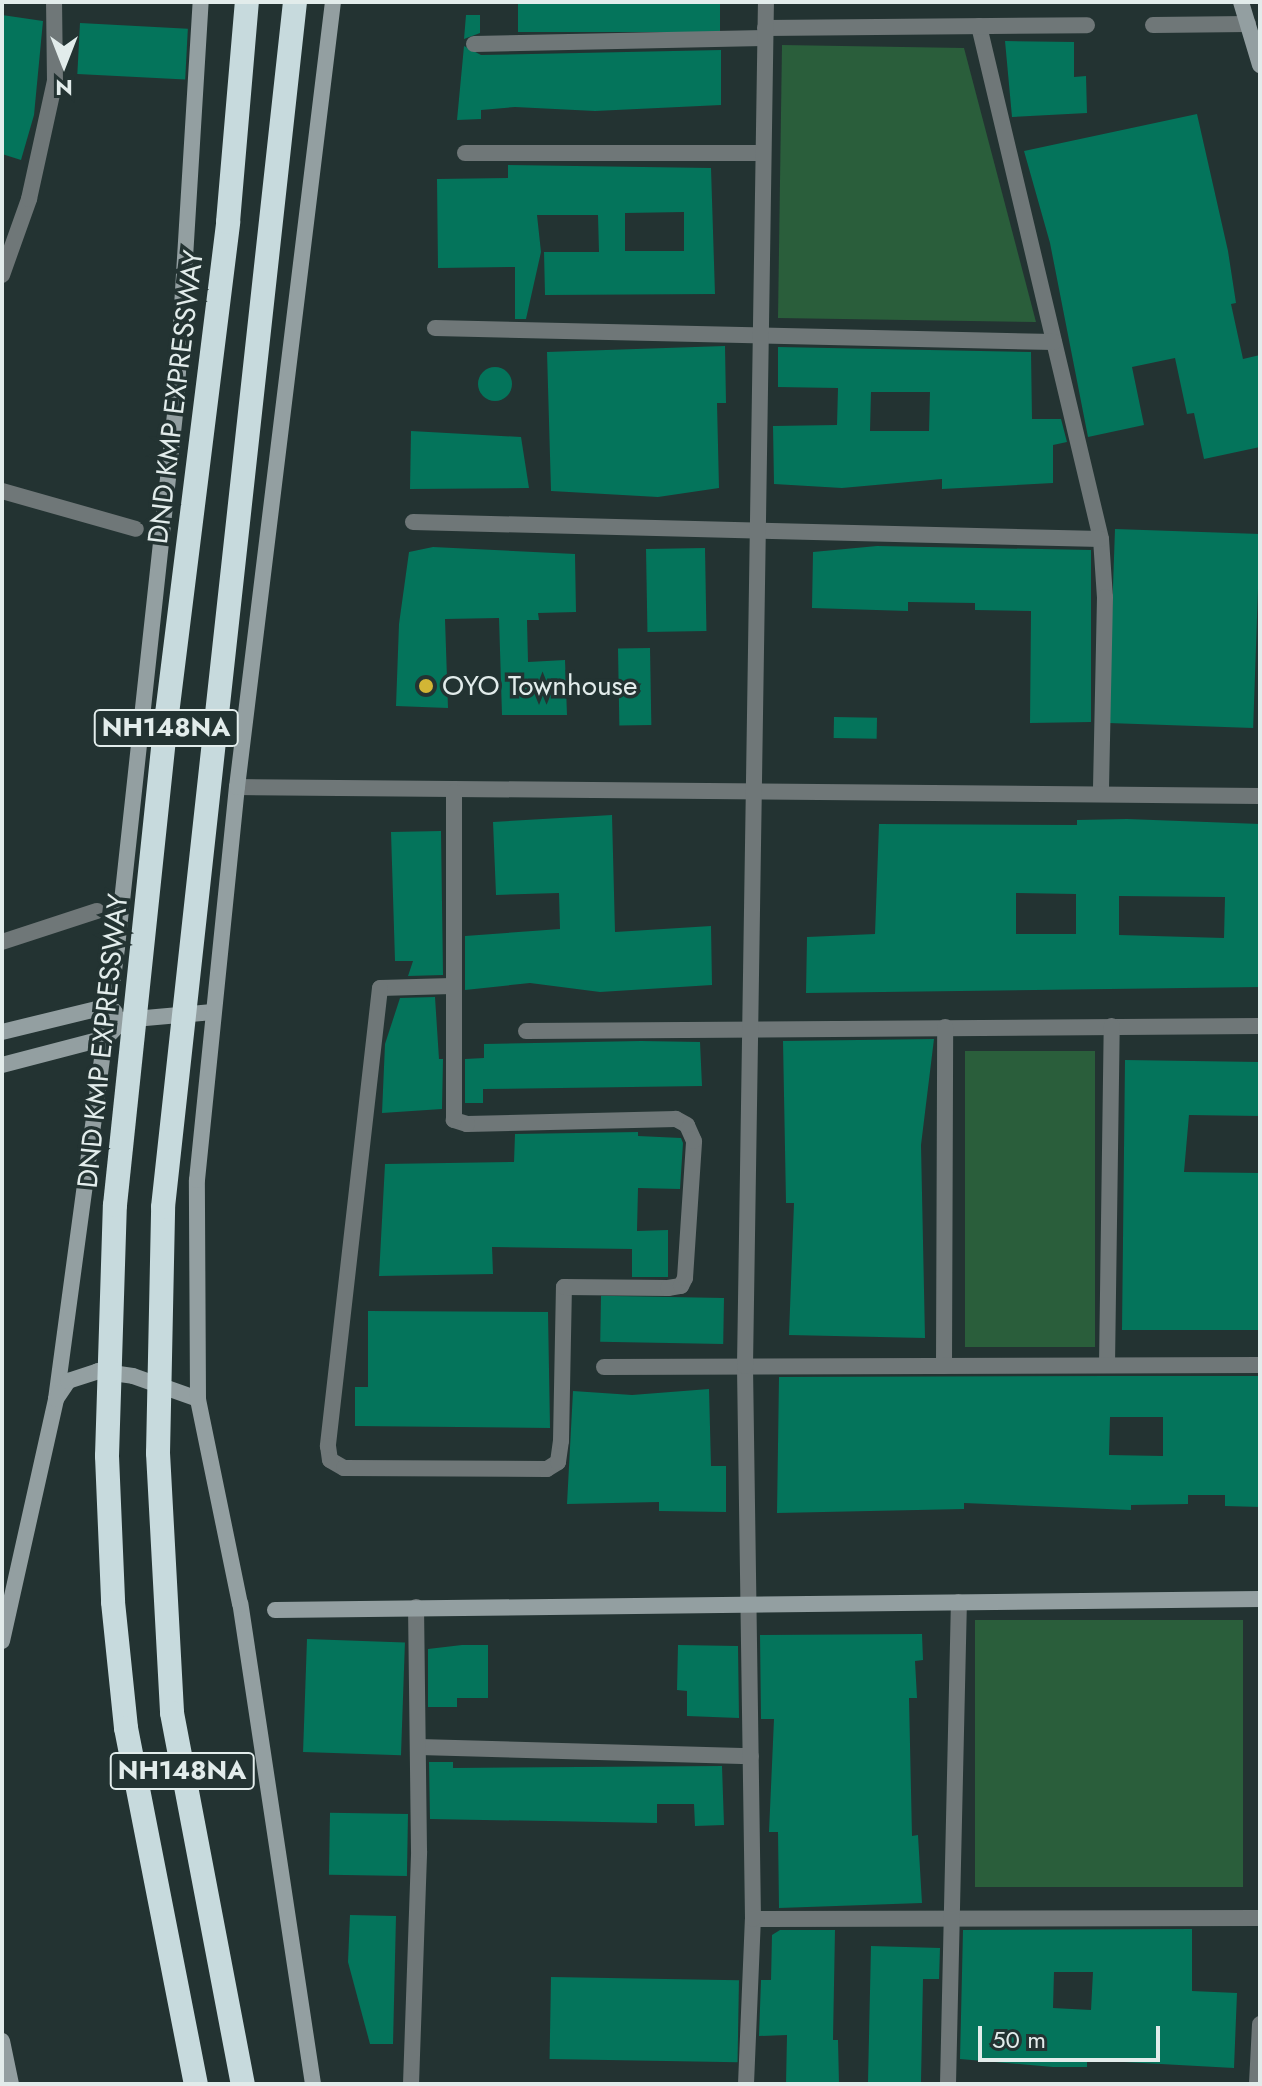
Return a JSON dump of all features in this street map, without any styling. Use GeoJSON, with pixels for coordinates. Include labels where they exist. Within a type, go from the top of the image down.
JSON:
{"type":"FeatureCollection","features":[{"type":"Feature","properties":{"kind":"highway","name":"DND KMP EXPRESSWAY"},"geometry":{"type":"LineString","coordinates":[[196,2084],[126,1728],[113,1602],[107,1456],[115,1205],[167,714],[228,222],[247,2]]}},
{"type":"Feature","properties":{"kind":"highway","name":"NH148NA"},"geometry":{"type":"LineString","coordinates":[[243,2084],[172,1713],[158,1453],[163,1207],[295,2]]}},
{"type":"Feature","properties":{"kind":"street"},"geometry":{"type":"LineString","coordinates":[[2,275],[29,199],[55,81],[54,2]]}},
{"type":"Feature","properties":{"kind":"street"},"geometry":{"type":"LineString","coordinates":[[2,1641],[56,1399],[106,1038],[176,405],[201,2]]}},
{"type":"Feature","properties":{"kind":"street"},"geometry":{"type":"LineString","coordinates":[[313,2084],[240,1604],[198,1399],[197,1180],[237,787],[333,2]]}},
{"type":"Feature","properties":{"kind":"street"},"geometry":{"type":"LineString","coordinates":[[746,2084],[753,1919],[745,1366],[766,2]]}},
{"type":"Feature","properties":{"kind":"street"},"geometry":{"type":"LineString","coordinates":[[1241,2],[1260,65]]}},
{"type":"Feature","properties":{"kind":"street"},"geometry":{"type":"LineString","coordinates":[[1153,25],[1248,24]]}},
{"type":"Feature","properties":{"kind":"street"},"geometry":{"type":"LineString","coordinates":[[474,44],[1087,25]]}},
{"type":"Feature","properties":{"kind":"street"},"geometry":{"type":"LineString","coordinates":[[979,26],[1101,539],[1105,597],[1101,794]]}},
{"type":"Feature","properties":{"kind":"street"},"geometry":{"type":"LineString","coordinates":[[465,153],[763,153]]}},
{"type":"Feature","properties":{"kind":"street"},"geometry":{"type":"LineString","coordinates":[[435,328],[1054,342]]}},
{"type":"Feature","properties":{"kind":"street"},"geometry":{"type":"LineString","coordinates":[[2,491],[136,529]]}},
{"type":"Feature","properties":{"kind":"street"},"geometry":{"type":"LineString","coordinates":[[413,522],[1101,539]]}},
{"type":"Feature","properties":{"kind":"street"},"geometry":{"type":"LineString","coordinates":[[237,787],[454,792],[754,791],[1260,796]]}},
{"type":"Feature","properties":{"kind":"street"},"geometry":{"type":"LineString","coordinates":[[452,986],[380,988],[328,1446],[330,1460],[344,1468],[547,1469],[558,1462],[561,1441],[564,1287],[668,1288],[681,1286],[685,1278],[694,1141],[687,1125],[676,1119],[467,1124],[454,1120],[454,792]]}},
{"type":"Feature","properties":{"kind":"street"},"geometry":{"type":"LineString","coordinates":[[2,942],[97,911]]}},
{"type":"Feature","properties":{"kind":"street"},"geometry":{"type":"LineString","coordinates":[[109,1006],[123,1020]]}},
{"type":"Feature","properties":{"kind":"street"},"geometry":{"type":"LineString","coordinates":[[2,1032],[109,1006]]}},
{"type":"Feature","properties":{"kind":"street"},"geometry":{"type":"LineString","coordinates":[[2,1065],[106,1038],[123,1020],[213,1012]]}},
{"type":"Feature","properties":{"kind":"street"},"geometry":{"type":"LineString","coordinates":[[1107,1365],[1112,1026]]}},
{"type":"Feature","properties":{"kind":"street"},"geometry":{"type":"LineString","coordinates":[[526,1031],[750,1027],[1260,1026]]}},
{"type":"Feature","properties":{"kind":"street"},"geometry":{"type":"LineString","coordinates":[[944,1366],[945,1027]]}},
{"type":"Feature","properties":{"kind":"street"},"geometry":{"type":"LineString","coordinates":[[604,1367],[1260,1365]]}},
{"type":"Feature","properties":{"kind":"street"},"geometry":{"type":"LineString","coordinates":[[56,1399],[68,1381],[98,1371],[133,1376],[198,1399]]}},
{"type":"Feature","properties":{"kind":"street"},"geometry":{"type":"LineString","coordinates":[[275,1610],[749,1602],[1260,1599]]}},
{"type":"Feature","properties":{"kind":"street"},"geometry":{"type":"LineString","coordinates":[[948,2084],[949,1918],[959,1602]]}},
{"type":"Feature","properties":{"kind":"street"},"geometry":{"type":"LineString","coordinates":[[411,2084],[419,1747],[416,1607]]}},
{"type":"Feature","properties":{"kind":"street"},"geometry":{"type":"LineString","coordinates":[[419,1747],[751,1756]]}},
{"type":"Feature","properties":{"kind":"street"},"geometry":{"type":"LineString","coordinates":[[753,1919],[1260,1918]]}},
{"type":"Feature","properties":{"kind":"street"},"geometry":{"type":"LineString","coordinates":[[1257,2084],[1260,2024]]}},
{"type":"Feature","properties":{"kind":"street"},"geometry":{"type":"LineString","coordinates":[[2,2041],[11,2084]]}},
{"type":"Feature","properties":{"kind":"green space"},"geometry":{"type":"Polygon","coordinates":[[[782,45],[964,48],[1036,322],[778,318],[782,45]]]}},
{"type":"Feature","properties":{"kind":"green space"},"geometry":{"type":"Polygon","coordinates":[[[965,1051],[1095,1051],[1095,1347],[965,1347],[965,1051]]]}},
{"type":"Feature","properties":{"kind":"green space"},"geometry":{"type":"Polygon","coordinates":[[[975,1620],[1243,1620],[1243,1887],[975,1887],[975,1620]]]}},
{"type":"Feature","properties":{"kind":"building"},"geometry":{"type":"Polygon","coordinates":[[[518,2],[720,2],[720,32],[518,32],[518,2]]]}},
{"type":"Feature","properties":{"kind":"building"},"geometry":{"type":"Polygon","coordinates":[[[2,15],[43,21],[34,115],[21,160],[2,154],[2,15]]]}},
{"type":"Feature","properties":{"kind":"building"},"geometry":{"type":"Polygon","coordinates":[[[466,15],[480,15],[480,33],[464,39],[466,15]]]}},
{"type":"Feature","properties":{"kind":"building"},"geometry":{"type":"Polygon","coordinates":[[[80,23],[188,29],[185,80],[77,74],[80,23]]]}},
{"type":"Feature","properties":{"kind":"building"},"geometry":{"type":"Polygon","coordinates":[[[1005,41],[1074,42],[1074,77],[1086,76],[1087,113],[1012,117],[1005,41]]]}},
{"type":"Feature","properties":{"kind":"building"},"geometry":{"type":"Polygon","coordinates":[[[464,46],[481,55],[721,50],[721,105],[595,111],[515,107],[481,110],[481,119],[457,120],[464,46]]]}},
{"type":"Feature","properties":{"kind":"building"},"geometry":{"type":"Polygon","coordinates":[[[1197,114],[1228,251],[1236,303],[1231,304],[1243,359],[1260,355],[1260,447],[1204,459],[1194,413],[1187,414],[1175,358],[1132,367],[1144,425],[1088,437],[1050,243],[1024,151],[1197,114]]]}},
{"type":"Feature","properties":{"kind":"building"},"geometry":{"type":"Polygon","coordinates":[[[508,165],[711,168],[715,294],[545,295],[544,252],[599,252],[598,215],[537,215],[541,252],[526,319],[515,319],[515,267],[438,268],[437,179],[508,178],[508,165]],[[684,212],[625,213],[625,251],[684,251],[684,212]]]}},
{"type":"Feature","properties":{"kind":"building"},"geometry":{"type":"Polygon","coordinates":[[[725,346],[726,403],[717,403],[719,488],[658,497],[551,491],[547,352],[725,346]]]}},
{"type":"Feature","properties":{"kind":"building"},"geometry":{"type":"Polygon","coordinates":[[[778,347],[1031,352],[1032,419],[1061,419],[1067,442],[1053,445],[1053,483],[942,489],[942,479],[842,488],[774,484],[773,426],[837,425],[838,388],[778,387],[778,347]],[[871,392],[870,431],[929,431],[930,392],[871,392]]]}},
{"type":"Feature","properties":{"kind":"building"},"geometry":{"type":"Polygon","coordinates":[[[495,367],[507,372],[512,384],[507,396],[495,401],[483,396],[478,384],[483,372],[495,367]]]}},
{"type":"Feature","properties":{"kind":"building"},"geometry":{"type":"Polygon","coordinates":[[[411,431],[521,437],[529,488],[410,489],[411,431]]]}},
{"type":"Feature","properties":{"kind":"building"},"geometry":{"type":"Polygon","coordinates":[[[1115,529],[1260,534],[1253,728],[1108,723],[1115,529]]]}},
{"type":"Feature","properties":{"kind":"building"},"geometry":{"type":"Polygon","coordinates":[[[877,546],[1091,550],[1091,722],[1030,723],[1031,611],[975,610],[975,603],[908,602],[908,611],[812,608],[813,552],[877,546]]]}},
{"type":"Feature","properties":{"kind":"building"},"geometry":{"type":"Polygon","coordinates":[[[433,547],[575,554],[576,612],[538,613],[539,620],[527,620],[528,662],[565,660],[567,715],[502,715],[499,618],[445,619],[448,708],[396,706],[399,624],[409,552],[433,547]]]}},
{"type":"Feature","properties":{"kind":"building"},"geometry":{"type":"Polygon","coordinates":[[[705,548],[706,631],[647,632],[646,549],[705,548]]]}},
{"type":"Feature","properties":{"kind":"building"},"geometry":{"type":"Polygon","coordinates":[[[650,648],[651,725],[619,726],[618,649],[650,648]]]}},
{"type":"Feature","properties":{"kind":"building"},"geometry":{"type":"Polygon","coordinates":[[[834,717],[877,718],[877,739],[834,738],[834,717]]]}},
{"type":"Feature","properties":{"kind":"building"},"geometry":{"type":"Polygon","coordinates":[[[612,815],[615,932],[711,926],[712,985],[600,992],[530,983],[465,990],[465,936],[560,929],[559,893],[496,895],[493,822],[612,815]]]}},
{"type":"Feature","properties":{"kind":"building"},"geometry":{"type":"Polygon","coordinates":[[[1077,820],[1260,824],[1260,987],[806,993],[807,937],[875,934],[879,824],[1077,825],[1077,820]],[[1016,893],[1016,934],[1076,934],[1076,894],[1016,893]],[[1119,896],[1119,935],[1224,938],[1225,897],[1119,896]]]}},
{"type":"Feature","properties":{"kind":"building"},"geometry":{"type":"Polygon","coordinates":[[[441,831],[443,975],[408,976],[413,961],[395,961],[391,832],[441,831]]]}},
{"type":"Feature","properties":{"kind":"building"},"geometry":{"type":"Polygon","coordinates":[[[435,997],[439,1059],[443,1059],[442,1109],[382,1113],[385,1044],[400,998],[435,997]]]}},
{"type":"Feature","properties":{"kind":"building"},"geometry":{"type":"Polygon","coordinates":[[[934,1039],[921,1145],[925,1338],[789,1335],[794,1203],[786,1203],[783,1041],[934,1039]]]}},
{"type":"Feature","properties":{"kind":"building"},"geometry":{"type":"Polygon","coordinates":[[[700,1042],[702,1086],[483,1089],[483,1103],[465,1103],[465,1059],[484,1058],[484,1044],[700,1042]]]}},
{"type":"Feature","properties":{"kind":"building"},"geometry":{"type":"Polygon","coordinates":[[[1125,1060],[1260,1062],[1260,1116],[1189,1115],[1184,1172],[1260,1173],[1260,1330],[1122,1330],[1125,1060]]]}},
{"type":"Feature","properties":{"kind":"building"},"geometry":{"type":"Polygon","coordinates":[[[638,1132],[638,1136],[681,1138],[683,1143],[680,1189],[638,1188],[637,1231],[668,1230],[668,1277],[632,1277],[632,1249],[492,1247],[493,1274],[379,1276],[385,1164],[514,1162],[515,1134],[638,1132]]]}},
{"type":"Feature","properties":{"kind":"building"},"geometry":{"type":"Polygon","coordinates":[[[601,1296],[724,1298],[723,1344],[600,1342],[601,1296]]]}},
{"type":"Feature","properties":{"kind":"building"},"geometry":{"type":"Polygon","coordinates":[[[368,1311],[548,1312],[550,1428],[355,1426],[355,1387],[368,1387],[368,1311]]]}},
{"type":"Feature","properties":{"kind":"building"},"geometry":{"type":"Polygon","coordinates":[[[1260,1376],[1260,1507],[1225,1506],[1225,1495],[1188,1495],[1188,1504],[1131,1505],[1131,1510],[964,1503],[964,1509],[777,1513],[779,1377],[1260,1376]],[[1110,1417],[1109,1455],[1163,1456],[1163,1417],[1110,1417]]]}},
{"type":"Feature","properties":{"kind":"building"},"geometry":{"type":"Polygon","coordinates":[[[709,1389],[711,1466],[726,1466],[726,1512],[659,1511],[659,1502],[567,1504],[573,1391],[632,1395],[709,1389]]]}},
{"type":"Feature","properties":{"kind":"building"},"geometry":{"type":"Polygon","coordinates":[[[922,1634],[923,1660],[915,1661],[917,1698],[909,1698],[912,1836],[918,1835],[922,1903],[779,1908],[778,1832],[769,1832],[774,1719],[761,1719],[760,1635],[922,1634]]]}},
{"type":"Feature","properties":{"kind":"building"},"geometry":{"type":"Polygon","coordinates":[[[307,1639],[405,1642],[401,1755],[303,1752],[307,1639]]]}},
{"type":"Feature","properties":{"kind":"building"},"geometry":{"type":"Polygon","coordinates":[[[488,1645],[488,1698],[457,1698],[457,1707],[428,1707],[428,1649],[488,1645]]]}},
{"type":"Feature","properties":{"kind":"building"},"geometry":{"type":"Polygon","coordinates":[[[678,1645],[738,1646],[739,1718],[687,1716],[687,1691],[677,1690],[678,1645]]]}},
{"type":"Feature","properties":{"kind":"building"},"geometry":{"type":"Polygon","coordinates":[[[429,1762],[453,1762],[453,1768],[722,1766],[724,1825],[695,1826],[694,1804],[657,1804],[657,1823],[430,1819],[429,1762]]]}},
{"type":"Feature","properties":{"kind":"building"},"geometry":{"type":"Polygon","coordinates":[[[330,1813],[408,1814],[407,1876],[329,1875],[330,1813]]]}},
{"type":"Feature","properties":{"kind":"building"},"geometry":{"type":"Polygon","coordinates":[[[350,1915],[396,1916],[393,2044],[370,2044],[348,1962],[350,1915]]]}},
{"type":"Feature","properties":{"kind":"building"},"geometry":{"type":"Polygon","coordinates":[[[1192,1929],[1192,1991],[1237,1993],[1234,2068],[1087,2060],[1087,2067],[1053,2067],[960,2059],[963,1930],[1192,1929]],[[1054,1972],[1053,2008],[1091,2010],[1093,1972],[1054,1972]]]}},
{"type":"Feature","properties":{"kind":"building"},"geometry":{"type":"Polygon","coordinates":[[[780,1930],[835,1930],[833,2040],[838,2040],[839,2084],[786,2084],[787,2035],[759,2036],[761,1980],[771,1980],[772,1935],[780,1930]]]}},
{"type":"Feature","properties":{"kind":"building"},"geometry":{"type":"Polygon","coordinates":[[[871,1946],[940,1948],[939,1979],[923,1979],[921,2082],[868,2082],[871,1946]]]}},
{"type":"Feature","properties":{"kind":"building"},"geometry":{"type":"Polygon","coordinates":[[[551,1977],[739,1980],[738,2062],[550,2059],[551,1977]]]}},
{"type":"Feature","properties":{"kind":"place","name":"OYO Townhouse"},"geometry":{"type":"Point","coordinates":[426,686]}}]}
